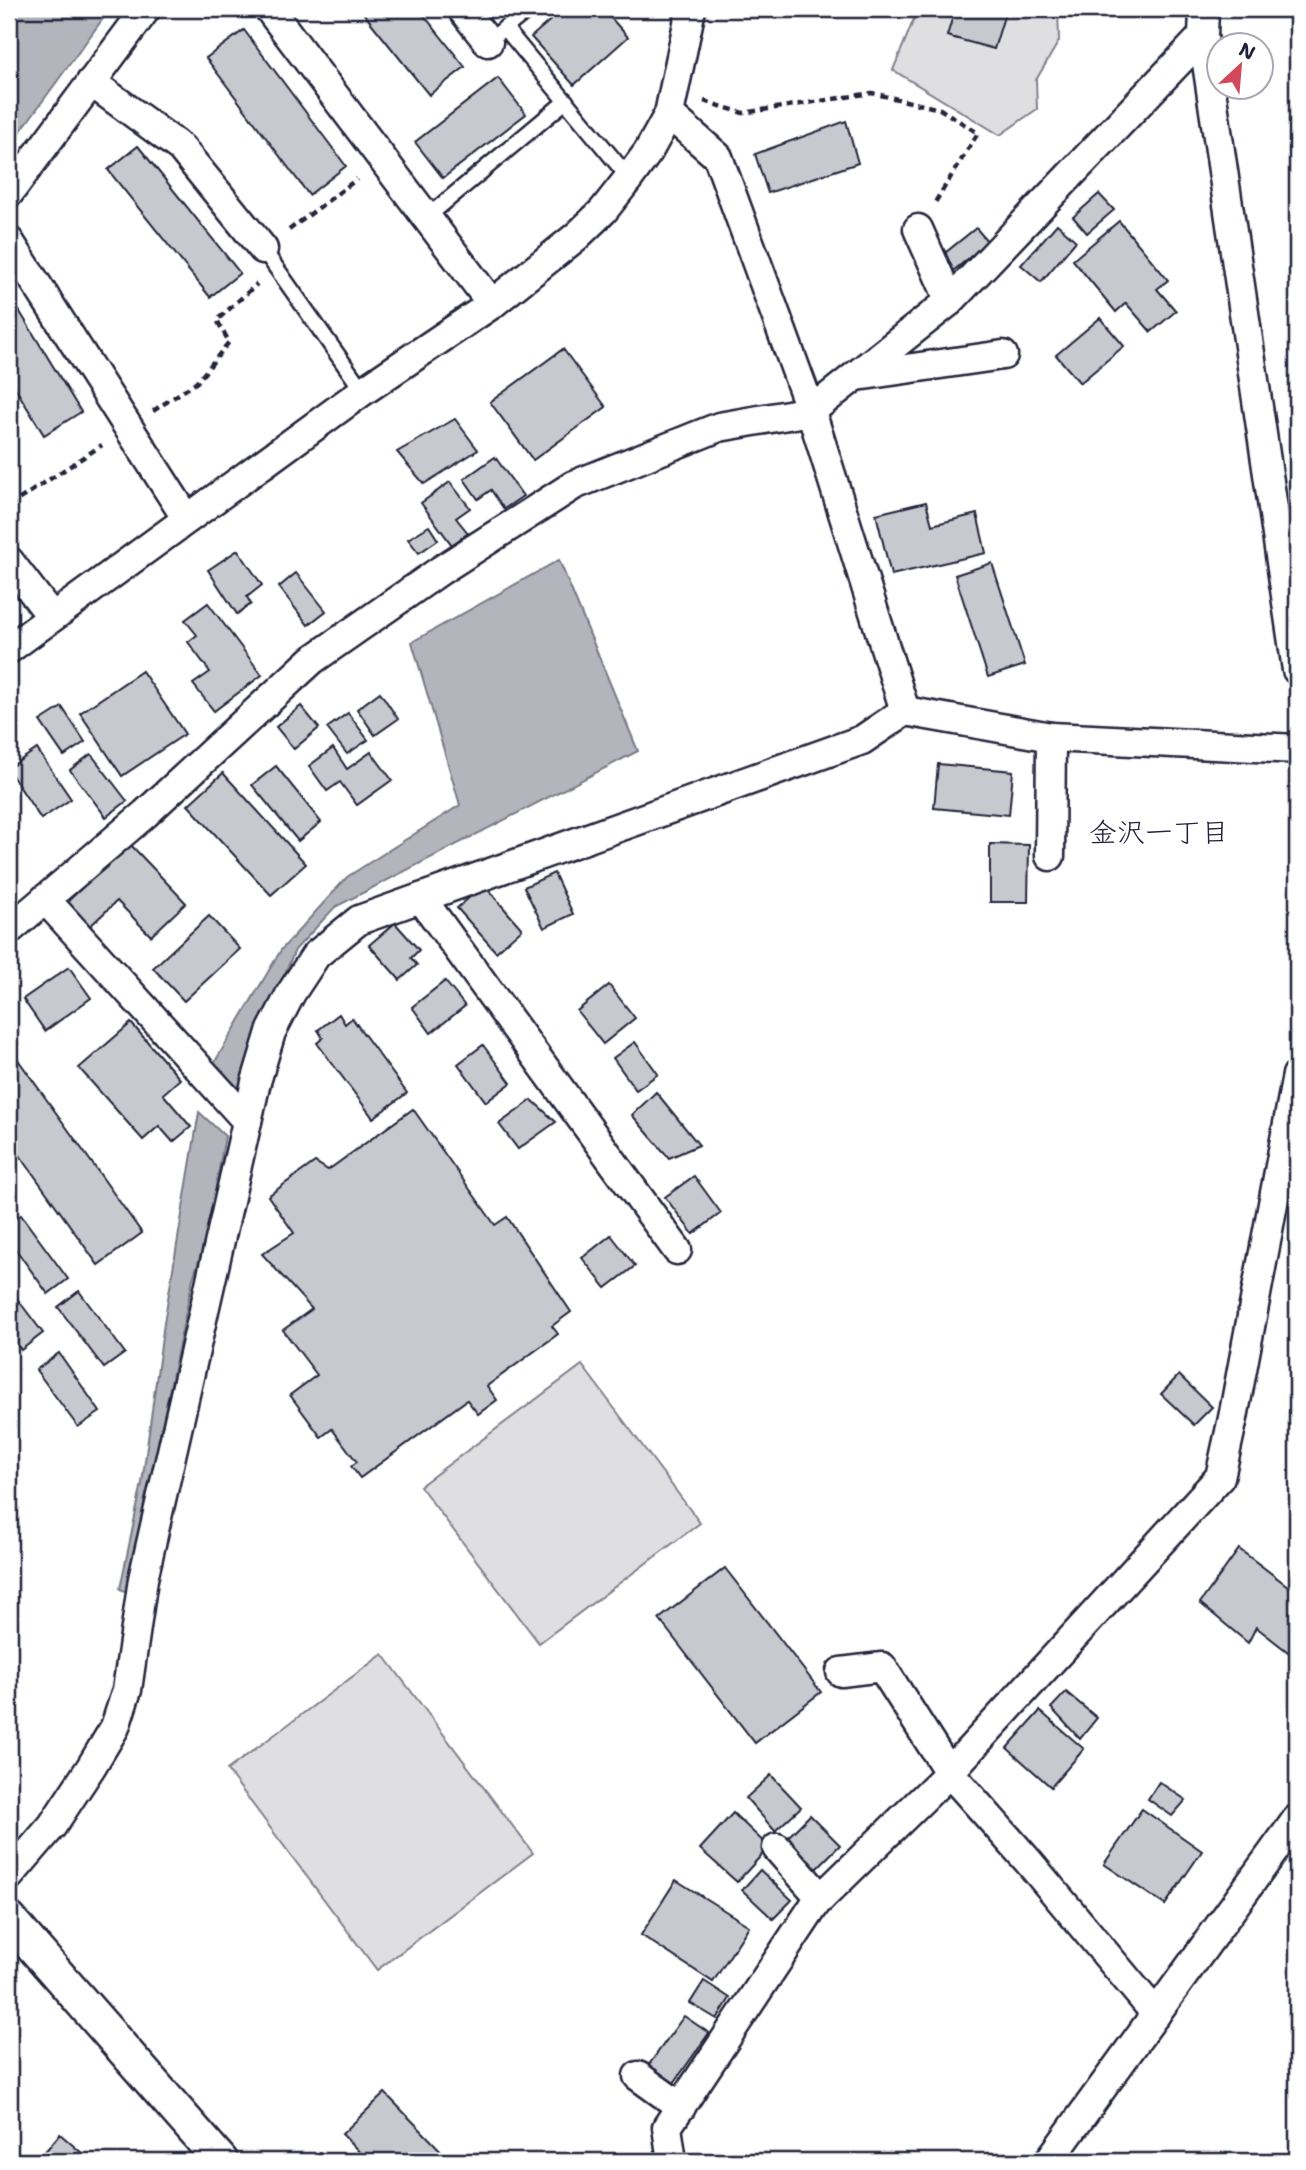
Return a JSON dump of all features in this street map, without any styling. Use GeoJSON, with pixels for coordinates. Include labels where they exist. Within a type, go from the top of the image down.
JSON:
{"type":"FeatureCollection","features":[{"type":"Feature","properties":{"kind":"street"},"geometry":{"type":"LineString","coordinates":[[9,193],[146,9]]}},
{"type":"Feature","properties":{"kind":"street"},"geometry":{"type":"LineString","coordinates":[[269,9],[492,304]]}},
{"type":"Feature","properties":{"kind":"street"},"geometry":{"type":"LineString","coordinates":[[461,9],[496,35]]}},
{"type":"Feature","properties":{"kind":"street"},"geometry":{"type":"LineString","coordinates":[[9,649],[363,391],[492,304],[577,236],[603,211],[648,152],[671,102],[691,9]]}},
{"type":"Feature","properties":{"kind":"street"},"geometry":{"type":"LineString","coordinates":[[9,930],[145,814],[312,660],[441,570],[574,485],[719,427],[811,411],[950,301],[1204,22]]}},
{"type":"Feature","properties":{"kind":"street"},"geometry":{"type":"LineString","coordinates":[[1204,22],[1297,670]]}},
{"type":"Feature","properties":{"kind":"street"},"geometry":{"type":"LineString","coordinates":[[90,82],[181,148],[270,258]]}},
{"type":"Feature","properties":{"kind":"street"},"geometry":{"type":"LineString","coordinates":[[671,102],[718,157],[811,411],[905,710]]}},
{"type":"Feature","properties":{"kind":"street"},"geometry":{"type":"LineString","coordinates":[[918,229],[950,301]]}},
{"type":"Feature","properties":{"kind":"street"},"geometry":{"type":"LineString","coordinates":[[9,241],[187,519]]}},
{"type":"Feature","properties":{"kind":"street"},"geometry":{"type":"LineString","coordinates":[[855,376],[1003,355]]}},
{"type":"Feature","properties":{"kind":"street"},"geometry":{"type":"LineString","coordinates":[[9,561],[52,617]]}},
{"type":"Feature","properties":{"kind":"street"},"geometry":{"type":"LineString","coordinates":[[9,1876],[52,1826],[115,1727],[127,1690],[143,1579],[256,1082],[271,1032],[316,955],[359,920],[862,740],[905,710],[1051,737],[1297,749]]}},
{"type":"Feature","properties":{"kind":"street"},"geometry":{"type":"LineString","coordinates":[[1050,856],[1051,737]]}},
{"type":"Feature","properties":{"kind":"street"},"geometry":{"type":"LineString","coordinates":[[421,898],[677,1250]]}},
{"type":"Feature","properties":{"kind":"street"},"geometry":{"type":"LineString","coordinates":[[45,899],[247,1121]]}},
{"type":"Feature","properties":{"kind":"street"},"geometry":{"type":"LineString","coordinates":[[672,2161],[667,2127],[821,1898],[949,1772],[1220,1477],[1297,1074]]}},
{"type":"Feature","properties":{"kind":"street"},"geometry":{"type":"LineString","coordinates":[[841,1672],[882,1667],[949,1772],[1028,1861],[1156,2014]]}},
{"type":"Feature","properties":{"kind":"street"},"geometry":{"type":"LineString","coordinates":[[1049,2161],[1297,1819]]}},
{"type":"Feature","properties":{"kind":"street"},"geometry":{"type":"LineString","coordinates":[[777,1848],[821,1898]]}},
{"type":"Feature","properties":{"kind":"street"},"geometry":{"type":"LineString","coordinates":[[9,1919],[220,2161]]}},
{"type":"Feature","properties":{"kind":"street"},"geometry":{"type":"LineString","coordinates":[[638,2076],[681,2107]]}},
{"type":"Feature","properties":{"kind":"lane"},"geometry":{"type":"LineString","coordinates":[[529,9],[496,35],[566,101],[629,178]]}},
{"type":"Feature","properties":{"kind":"lane"},"geometry":{"type":"LineString","coordinates":[[427,217],[566,101]]}},
{"type":"Feature","properties":{"kind":"lane"},"geometry":{"type":"LineString","coordinates":[[270,258],[363,391]]}},
{"type":"Feature","properties":{"kind":"path"},"geometry":{"type":"LineString","coordinates":[[671,102],[743,113],[872,93],[940,109],[978,133],[918,229]]}},
{"type":"Feature","properties":{"kind":"path"},"geometry":{"type":"LineString","coordinates":[[9,506],[197,382],[229,342],[217,320],[270,258],[383,160]]}},
{"type":"Feature","properties":{"kind":"shaded area"},"geometry":{"type":"Polygon","coordinates":[[[9,9],[110,9],[9,147],[9,9]]]}},
{"type":"Feature","properties":{"kind":"shaded area"},"geometry":{"type":"Polygon","coordinates":[[[918,9],[1058,9],[1059,41],[1036,80],[1037,109],[1000,135],[893,70],[918,9]]]}},
{"type":"Feature","properties":{"kind":"shaded area"},"geometry":{"type":"Polygon","coordinates":[[[559,560],[638,751],[335,907],[295,950],[263,1024],[241,1090],[213,1065],[281,950],[347,877],[460,805],[412,642],[559,560]]]}},
{"type":"Feature","properties":{"kind":"shaded area"},"geometry":{"type":"Polygon","coordinates":[[[199,1112],[225,1136],[207,1237],[193,1278],[127,1592],[120,1589],[142,1483],[164,1323],[199,1112]]]}},
{"type":"Feature","properties":{"kind":"shaded area"},"geometry":{"type":"Polygon","coordinates":[[[582,1365],[700,1523],[539,1643],[420,1486],[582,1365]]]}},
{"type":"Feature","properties":{"kind":"shaded area"},"geometry":{"type":"Polygon","coordinates":[[[383,1654],[533,1853],[377,1970],[227,1770],[383,1654]]]}},
{"type":"Feature","properties":{"kind":"building"},"geometry":{"type":"Polygon","coordinates":[[[360,9],[419,9],[465,67],[429,95],[360,9]]]}},
{"type":"Feature","properties":{"kind":"building"},"geometry":{"type":"Polygon","coordinates":[[[563,9],[603,9],[628,37],[574,85],[531,37],[563,9]]]}},
{"type":"Feature","properties":{"kind":"building"},"geometry":{"type":"Polygon","coordinates":[[[955,9],[992,9],[1005,13],[994,49],[947,36],[955,9]]]}},
{"type":"Feature","properties":{"kind":"building"},"geometry":{"type":"Polygon","coordinates":[[[244,30],[346,166],[309,195],[206,58],[244,30]]]}},
{"type":"Feature","properties":{"kind":"building"},"geometry":{"type":"Polygon","coordinates":[[[498,78],[526,114],[443,178],[415,142],[498,78]]]}},
{"type":"Feature","properties":{"kind":"building"},"geometry":{"type":"Polygon","coordinates":[[[846,121],[858,163],[768,193],[755,154],[846,121]]]}},
{"type":"Feature","properties":{"kind":"building"},"geometry":{"type":"Polygon","coordinates":[[[138,146],[240,273],[210,297],[108,170],[138,146]]]}},
{"type":"Feature","properties":{"kind":"building"},"geometry":{"type":"Polygon","coordinates":[[[1099,194],[1114,210],[1087,233],[1073,217],[1099,194]]]}},
{"type":"Feature","properties":{"kind":"building"},"geometry":{"type":"Polygon","coordinates":[[[1119,221],[1168,280],[1157,289],[1176,311],[1151,332],[1126,303],[1116,312],[1073,260],[1119,221]]]}},
{"type":"Feature","properties":{"kind":"building"},"geometry":{"type":"Polygon","coordinates":[[[1057,224],[1076,241],[1041,282],[1021,265],[1057,224]]]}},
{"type":"Feature","properties":{"kind":"building"},"geometry":{"type":"Polygon","coordinates":[[[976,228],[988,242],[952,272],[940,257],[976,228]]]}},
{"type":"Feature","properties":{"kind":"building"},"geometry":{"type":"Polygon","coordinates":[[[9,294],[81,412],[44,435],[9,378],[9,294]]]}},
{"type":"Feature","properties":{"kind":"building"},"geometry":{"type":"Polygon","coordinates":[[[1100,318],[1124,346],[1080,383],[1056,355],[1100,318]]]}},
{"type":"Feature","properties":{"kind":"building"},"geometry":{"type":"Polygon","coordinates":[[[563,349],[606,407],[533,460],[490,402],[563,349]]]}},
{"type":"Feature","properties":{"kind":"building"},"geometry":{"type":"Polygon","coordinates":[[[455,419],[478,450],[424,484],[397,452],[455,419]]]}},
{"type":"Feature","properties":{"kind":"building"},"geometry":{"type":"Polygon","coordinates":[[[495,457],[523,496],[504,509],[491,490],[478,499],[464,479],[495,457]]]}},
{"type":"Feature","properties":{"kind":"building"},"geometry":{"type":"Polygon","coordinates":[[[450,482],[470,508],[456,518],[468,533],[452,545],[421,503],[450,482]]]}},
{"type":"Feature","properties":{"kind":"building"},"geometry":{"type":"Polygon","coordinates":[[[926,502],[932,525],[977,514],[986,553],[891,575],[876,514],[926,502]]]}},
{"type":"Feature","properties":{"kind":"building"},"geometry":{"type":"Polygon","coordinates":[[[429,526],[438,540],[419,553],[408,539],[429,526]]]}},
{"type":"Feature","properties":{"kind":"building"},"geometry":{"type":"Polygon","coordinates":[[[238,550],[262,585],[247,597],[251,604],[237,614],[208,570],[238,550]]]}},
{"type":"Feature","properties":{"kind":"building"},"geometry":{"type":"Polygon","coordinates":[[[992,563],[1025,665],[988,677],[955,575],[992,563]]]}},
{"type":"Feature","properties":{"kind":"building"},"geometry":{"type":"Polygon","coordinates":[[[296,573],[326,611],[308,625],[279,587],[296,573]]]}},
{"type":"Feature","properties":{"kind":"building"},"geometry":{"type":"Polygon","coordinates":[[[208,603],[262,675],[214,711],[193,684],[210,672],[188,642],[197,635],[185,620],[208,603]]]}},
{"type":"Feature","properties":{"kind":"building"},"geometry":{"type":"Polygon","coordinates":[[[142,671],[185,734],[122,776],[80,713],[142,671]]]}},
{"type":"Feature","properties":{"kind":"building"},"geometry":{"type":"Polygon","coordinates":[[[380,692],[398,719],[375,735],[357,709],[380,692]]]}},
{"type":"Feature","properties":{"kind":"building"},"geometry":{"type":"Polygon","coordinates":[[[301,706],[319,728],[294,749],[276,727],[301,706]]]}},
{"type":"Feature","properties":{"kind":"building"},"geometry":{"type":"Polygon","coordinates":[[[62,707],[85,742],[64,756],[40,721],[62,707]]]}},
{"type":"Feature","properties":{"kind":"building"},"geometry":{"type":"Polygon","coordinates":[[[348,713],[368,740],[347,754],[327,728],[348,713]]]}},
{"type":"Feature","properties":{"kind":"building"},"geometry":{"type":"Polygon","coordinates":[[[333,748],[347,769],[371,752],[392,780],[357,805],[340,782],[327,791],[309,766],[333,748]]]}},
{"type":"Feature","properties":{"kind":"building"},"geometry":{"type":"Polygon","coordinates":[[[37,749],[71,799],[41,819],[9,771],[9,768],[37,749]]]}},
{"type":"Feature","properties":{"kind":"building"},"geometry":{"type":"Polygon","coordinates":[[[91,754],[127,801],[106,817],[70,770],[91,754]]]}},
{"type":"Feature","properties":{"kind":"building"},"geometry":{"type":"Polygon","coordinates":[[[938,764],[1013,771],[1009,815],[934,808],[938,764]]]}},
{"type":"Feature","properties":{"kind":"building"},"geometry":{"type":"Polygon","coordinates":[[[276,766],[321,822],[298,841],[252,785],[276,766]]]}},
{"type":"Feature","properties":{"kind":"building"},"geometry":{"type":"Polygon","coordinates":[[[223,773],[306,864],[271,895],[188,805],[223,773]]]}},
{"type":"Feature","properties":{"kind":"building"},"geometry":{"type":"Polygon","coordinates":[[[129,843],[186,903],[151,936],[117,901],[88,928],[65,904],[129,843]]]}},
{"type":"Feature","properties":{"kind":"building"},"geometry":{"type":"Polygon","coordinates":[[[990,844],[1029,845],[1028,902],[990,902],[990,844]]]}},
{"type":"Feature","properties":{"kind":"building"},"geometry":{"type":"Polygon","coordinates":[[[554,873],[573,914],[544,928],[524,887],[554,873]]]}},
{"type":"Feature","properties":{"kind":"building"},"geometry":{"type":"Polygon","coordinates":[[[484,885],[522,929],[496,952],[457,908],[484,885]]]}},
{"type":"Feature","properties":{"kind":"building"},"geometry":{"type":"Polygon","coordinates":[[[209,916],[240,949],[184,1001],[153,968],[209,916]]]}},
{"type":"Feature","properties":{"kind":"building"},"geometry":{"type":"Polygon","coordinates":[[[395,923],[419,950],[411,958],[417,965],[400,980],[369,945],[395,923]]]}},
{"type":"Feature","properties":{"kind":"building"},"geometry":{"type":"Polygon","coordinates":[[[69,967],[91,998],[45,1031],[23,999],[69,967]]]}},
{"type":"Feature","properties":{"kind":"building"},"geometry":{"type":"Polygon","coordinates":[[[445,981],[465,1006],[431,1033],[412,1007],[445,981]]]}},
{"type":"Feature","properties":{"kind":"building"},"geometry":{"type":"Polygon","coordinates":[[[609,985],[635,1018],[603,1044],[577,1011],[609,985]]]}},
{"type":"Feature","properties":{"kind":"building"},"geometry":{"type":"Polygon","coordinates":[[[339,1014],[345,1024],[352,1018],[407,1093],[373,1118],[317,1043],[323,1038],[318,1030],[339,1014]]]}},
{"type":"Feature","properties":{"kind":"building"},"geometry":{"type":"Polygon","coordinates":[[[131,1023],[180,1079],[163,1094],[191,1127],[173,1142],[159,1126],[143,1140],[79,1068],[131,1023]]]}},
{"type":"Feature","properties":{"kind":"building"},"geometry":{"type":"Polygon","coordinates":[[[635,1042],[658,1074],[636,1090],[613,1058],[635,1042]]]}},
{"type":"Feature","properties":{"kind":"building"},"geometry":{"type":"Polygon","coordinates":[[[483,1045],[511,1083],[486,1102],[458,1064],[483,1045]]]}},
{"type":"Feature","properties":{"kind":"building"},"geometry":{"type":"Polygon","coordinates":[[[9,1047],[142,1233],[98,1265],[9,1140],[9,1047]]]}},
{"type":"Feature","properties":{"kind":"building"},"geometry":{"type":"Polygon","coordinates":[[[656,1092],[699,1145],[669,1158],[632,1115],[656,1092]]]}},
{"type":"Feature","properties":{"kind":"building"},"geometry":{"type":"Polygon","coordinates":[[[532,1100],[556,1122],[518,1149],[499,1124],[532,1100]]]}},
{"type":"Feature","properties":{"kind":"building"},"geometry":{"type":"Polygon","coordinates":[[[413,1109],[495,1225],[507,1217],[571,1312],[552,1326],[558,1334],[487,1386],[497,1400],[478,1414],[467,1400],[360,1478],[351,1466],[357,1462],[332,1429],[321,1437],[290,1395],[317,1375],[283,1330],[312,1309],[262,1254],[294,1233],[268,1196],[315,1162],[328,1170],[413,1109]]]}},
{"type":"Feature","properties":{"kind":"building"},"geometry":{"type":"Polygon","coordinates":[[[694,1176],[721,1213],[693,1234],[665,1197],[694,1176]]]}},
{"type":"Feature","properties":{"kind":"building"},"geometry":{"type":"Polygon","coordinates":[[[21,1215],[68,1279],[48,1294],[9,1240],[9,1224],[21,1215]]]}},
{"type":"Feature","properties":{"kind":"building"},"geometry":{"type":"Polygon","coordinates":[[[611,1235],[635,1266],[606,1288],[582,1258],[611,1235]]]}},
{"type":"Feature","properties":{"kind":"building"},"geometry":{"type":"Polygon","coordinates":[[[9,1288],[43,1333],[21,1350],[9,1333],[9,1288]]]}},
{"type":"Feature","properties":{"kind":"building"},"geometry":{"type":"Polygon","coordinates":[[[79,1291],[125,1353],[104,1368],[58,1307],[79,1291]]]}},
{"type":"Feature","properties":{"kind":"building"},"geometry":{"type":"Polygon","coordinates":[[[59,1353],[100,1412],[78,1427],[36,1370],[59,1353]]]}},
{"type":"Feature","properties":{"kind":"building"},"geometry":{"type":"Polygon","coordinates":[[[1179,1375],[1212,1407],[1194,1425],[1161,1394],[1179,1375]]]}},
{"type":"Feature","properties":{"kind":"building"},"geometry":{"type":"Polygon","coordinates":[[[1239,1549],[1297,1593],[1297,1659],[1256,1627],[1248,1643],[1200,1603],[1239,1549]]]}},
{"type":"Feature","properties":{"kind":"building"},"geometry":{"type":"Polygon","coordinates":[[[725,1568],[821,1692],[755,1743],[659,1619],[725,1568]]]}},
{"type":"Feature","properties":{"kind":"building"},"geometry":{"type":"Polygon","coordinates":[[[1066,1692],[1097,1718],[1080,1739],[1051,1708],[1066,1692]]]}},
{"type":"Feature","properties":{"kind":"building"},"geometry":{"type":"Polygon","coordinates":[[[1040,1711],[1084,1749],[1051,1787],[1007,1748],[1040,1711]]]}},
{"type":"Feature","properties":{"kind":"building"},"geometry":{"type":"Polygon","coordinates":[[[771,1775],[801,1807],[775,1831],[746,1798],[771,1775]]]}},
{"type":"Feature","properties":{"kind":"building"},"geometry":{"type":"Polygon","coordinates":[[[1159,1782],[1186,1800],[1172,1816],[1148,1799],[1159,1782]]]}},
{"type":"Feature","properties":{"kind":"building"},"geometry":{"type":"Polygon","coordinates":[[[1142,1809],[1202,1851],[1165,1905],[1104,1864],[1142,1809]]]}},
{"type":"Feature","properties":{"kind":"building"},"geometry":{"type":"Polygon","coordinates":[[[733,1813],[769,1847],[737,1882],[700,1849],[733,1813]]]}},
{"type":"Feature","properties":{"kind":"building"},"geometry":{"type":"Polygon","coordinates":[[[810,1815],[840,1845],[816,1869],[786,1839],[810,1815]]]}},
{"type":"Feature","properties":{"kind":"building"},"geometry":{"type":"Polygon","coordinates":[[[760,1870],[792,1900],[773,1919],[742,1890],[760,1870]]]}},
{"type":"Feature","properties":{"kind":"building"},"geometry":{"type":"Polygon","coordinates":[[[676,1880],[749,1926],[713,1982],[641,1935],[676,1880]]]}},
{"type":"Feature","properties":{"kind":"building"},"geometry":{"type":"Polygon","coordinates":[[[704,1981],[730,1998],[717,2019],[690,2003],[704,1981]]]}},
{"type":"Feature","properties":{"kind":"building"},"geometry":{"type":"Polygon","coordinates":[[[684,2016],[709,2033],[674,2083],[648,2066],[684,2016]]]}},
{"type":"Feature","properties":{"kind":"building"},"geometry":{"type":"Polygon","coordinates":[[[385,2093],[450,2160],[368,2161],[342,2134],[385,2093]]]}},
{"type":"Feature","properties":{"kind":"building"},"geometry":{"type":"Polygon","coordinates":[[[60,2134],[91,2161],[37,2161],[60,2134]]]}},
{"type":"Feature","properties":{"kind":"district","name":"金沢一丁目"},"geometry":{"type":"Point","coordinates":[1159,832]}}]}
